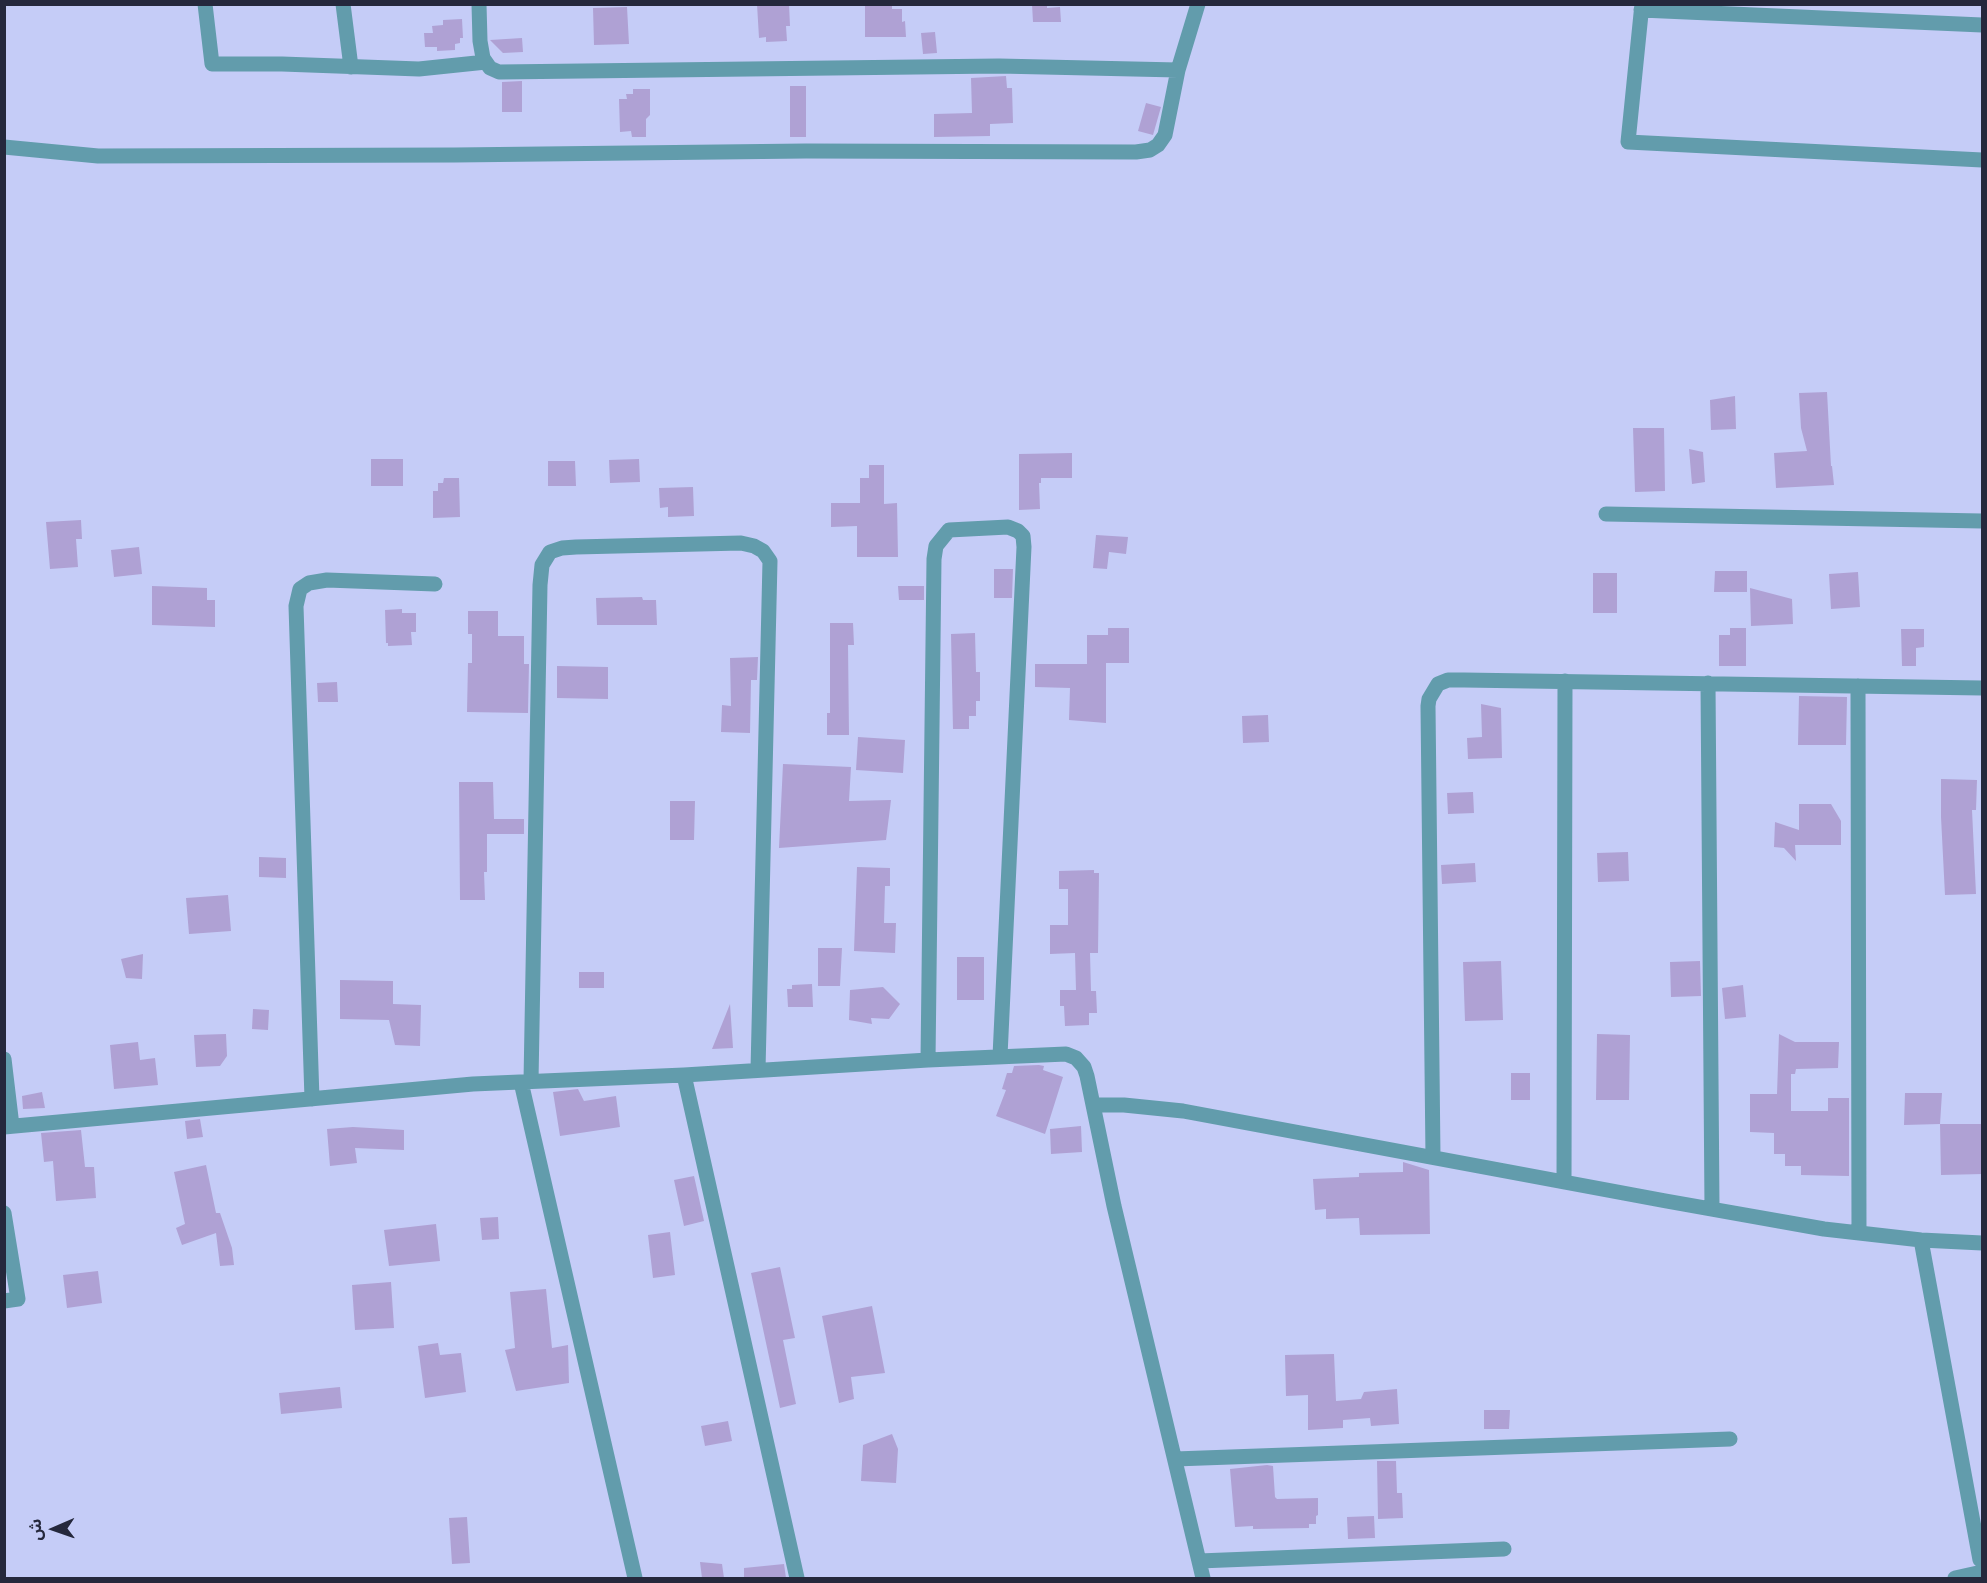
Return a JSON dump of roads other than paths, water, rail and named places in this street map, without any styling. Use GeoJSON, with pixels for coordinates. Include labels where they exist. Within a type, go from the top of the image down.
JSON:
{"type":"FeatureCollection","features":[{"type":"Feature","properties":{"kind":"street"},"geometry":{"type":"LineString","coordinates":[[205,4],[212,64],[419,69],[486,62]]}},
{"type":"Feature","properties":{"kind":"street"},"geometry":{"type":"LineString","coordinates":[[343,4],[351,67]]}},
{"type":"Feature","properties":{"kind":"street"},"geometry":{"type":"LineString","coordinates":[[479,4],[483,58],[490,68],[499,72],[999,66],[1178,70]]}},
{"type":"Feature","properties":{"kind":"street"},"geometry":{"type":"LineString","coordinates":[[4,147],[99,156],[806,151],[1136,152],[1150,150],[1158,145],[1165,135],[1178,70],[1198,4]]}},
{"type":"Feature","properties":{"kind":"street"},"geometry":{"type":"LineString","coordinates":[[1983,25],[1642,7],[1628,142],[1983,160]]}},
{"type":"Feature","properties":{"kind":"street"},"geometry":{"type":"LineString","coordinates":[[1606,513],[1983,521]]}},
{"type":"Feature","properties":{"kind":"street"},"geometry":{"type":"LineString","coordinates":[[928,1060],[936,546],[949,530],[1008,527],[1023,536],[1024,547],[1000,1056]]}},
{"type":"Feature","properties":{"kind":"street"},"geometry":{"type":"LineString","coordinates":[[635,1578],[526,1082],[540,585],[542,565],[550,552],[576,547],[741,543],[763,551],[770,561],[758,1070]]}},
{"type":"Feature","properties":{"kind":"street"},"geometry":{"type":"LineString","coordinates":[[312,1100],[296,606],[300,589],[309,583],[327,580],[435,584]]}},
{"type":"Feature","properties":{"kind":"street"},"geometry":{"type":"LineString","coordinates":[[1433,1157],[1429,699],[1438,684],[1448,680],[1983,688]]}},
{"type":"Feature","properties":{"kind":"street"},"geometry":{"type":"LineString","coordinates":[[1564,681],[1564,1182]]}},
{"type":"Feature","properties":{"kind":"street"},"geometry":{"type":"LineString","coordinates":[[1708,683],[1712,1209]]}},
{"type":"Feature","properties":{"kind":"street"},"geometry":{"type":"LineString","coordinates":[[1858,686],[1859,1233]]}},
{"type":"Feature","properties":{"kind":"street"},"geometry":{"type":"LineString","coordinates":[[4,1059],[8,1126],[473,1084],[684,1075],[1000,1056],[1066,1054],[1076,1058],[1084,1067],[1114,1206],[1203,1578]]}},
{"type":"Feature","properties":{"kind":"street"},"geometry":{"type":"LineString","coordinates":[[684,1075],[797,1578]]}},
{"type":"Feature","properties":{"kind":"street"},"geometry":{"type":"LineString","coordinates":[[1093,1105],[1124,1105],[1183,1111],[1712,1209],[1859,1233],[1921,1240],[1983,1243]]}},
{"type":"Feature","properties":{"kind":"street"},"geometry":{"type":"LineString","coordinates":[[4,1213],[18,1299],[4,1301]]}},
{"type":"Feature","properties":{"kind":"street"},"geometry":{"type":"LineString","coordinates":[[1921,1240],[1980,1560],[1983,1561]]}},
{"type":"Feature","properties":{"kind":"street"},"geometry":{"type":"LineString","coordinates":[[1175,1459],[1730,1440]]}},
{"type":"Feature","properties":{"kind":"street"},"geometry":{"type":"LineString","coordinates":[[1199,1561],[1504,1549]]}},
{"type":"Feature","properties":{"kind":"street"},"geometry":{"type":"LineString","coordinates":[[1955,1578],[1983,1572]]}}]}
